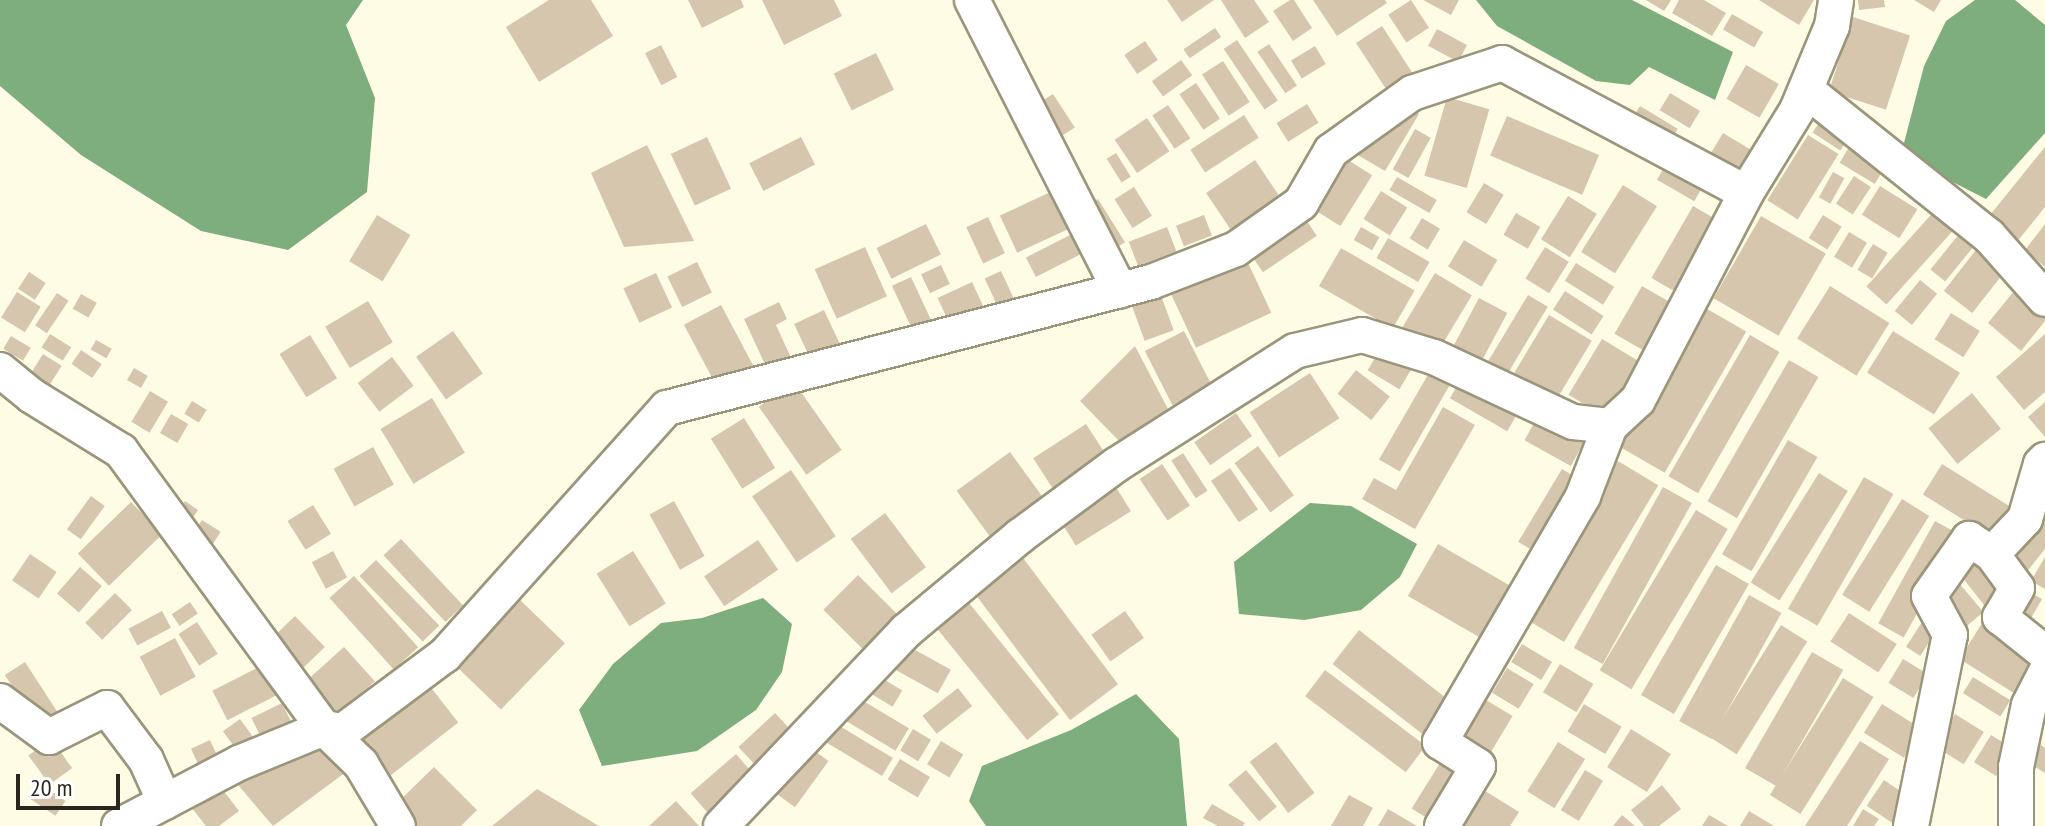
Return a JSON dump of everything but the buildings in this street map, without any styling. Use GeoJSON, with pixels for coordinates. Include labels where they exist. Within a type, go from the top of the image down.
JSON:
{"type":"FeatureCollection","features":[{"type":"Feature","properties":{"kind":"street"},"geometry":{"type":"LineString","coordinates":[[972,0],[1120,290]]}},
{"type":"Feature","properties":{"kind":"street"},"geometry":{"type":"LineString","coordinates":[[1442,826],[1478,766],[1440,742],[1583,496],[1610,426],[1638,400],[1746,193],[1797,110],[1832,26],[1836,0]]}},
{"type":"Feature","properties":{"kind":"street"},"geometry":{"type":"LineString","coordinates":[[119,826],[239,763],[324,728],[343,731],[445,655],[667,408],[1120,290],[1236,249],[1301,203],[1331,151],[1412,93],[1502,63],[1746,193]]}},
{"type":"Feature","properties":{"kind":"street"},"geometry":{"type":"LineString","coordinates":[[1806,90],[1989,236],[2045,299]]}},
{"type":"Feature","properties":{"kind":"street"},"geometry":{"type":"LineString","coordinates":[[721,826],[906,631],[1009,545],[1116,465],[1295,351],[1362,335],[1434,357],[1573,422],[1610,426]]}},
{"type":"Feature","properties":{"kind":"street"},"geometry":{"type":"LineString","coordinates":[[0,370],[32,396],[121,451],[324,728],[361,764],[398,826]]}},
{"type":"Feature","properties":{"kind":"street"},"geometry":{"type":"LineString","coordinates":[[1992,554],[2025,519],[2041,464],[2045,460]]}},
{"type":"Feature","properties":{"kind":"street"},"geometry":{"type":"LineString","coordinates":[[1911,826],[1950,635],[1929,596],[1969,539],[1992,554],[2017,588],[2000,617],[2045,653]]}},
{"type":"Feature","properties":{"kind":"street"},"geometry":{"type":"LineString","coordinates":[[2016,826],[2016,767],[2029,705],[2045,673]]}},
{"type":"Feature","properties":{"kind":"street"},"geometry":{"type":"LineString","coordinates":[[0,701],[49,737],[107,708],[146,760],[165,802]]}},
{"type":"Feature","properties":{"kind":"shaded area"},"geometry":{"type":"Polygon","coordinates":[[[0,0],[363,0],[346,25],[375,98],[367,192],[288,250],[201,231],[81,155],[0,86],[0,0]]]}},
{"type":"Feature","properties":{"kind":"shaded area"},"geometry":{"type":"Polygon","coordinates":[[[1476,0],[1632,0],[1733,52],[1715,100],[1649,67],[1630,85],[1596,81],[1497,26],[1476,0]]]}},
{"type":"Feature","properties":{"kind":"shaded area"},"geometry":{"type":"Polygon","coordinates":[[[1975,0],[2015,0],[2045,25],[2045,133],[1986,199],[1925,168],[1904,143],[1924,66],[1946,21],[1975,0]]]}},
{"type":"Feature","properties":{"kind":"shaded area"},"geometry":{"type":"Polygon","coordinates":[[[1310,503],[1351,506],[1417,544],[1400,577],[1361,610],[1304,620],[1239,614],[1234,562],[1310,503]]]}},
{"type":"Feature","properties":{"kind":"shaded area"},"geometry":{"type":"Polygon","coordinates":[[[763,598],[792,624],[782,672],[756,710],[697,751],[602,766],[579,710],[613,664],[661,623],[702,618],[763,598]]]}},
{"type":"Feature","properties":{"kind":"shaded area"},"geometry":{"type":"Polygon","coordinates":[[[1136,694],[1179,739],[1187,826],[986,826],[969,801],[982,766],[1071,730],[1136,694]]]}}]}
